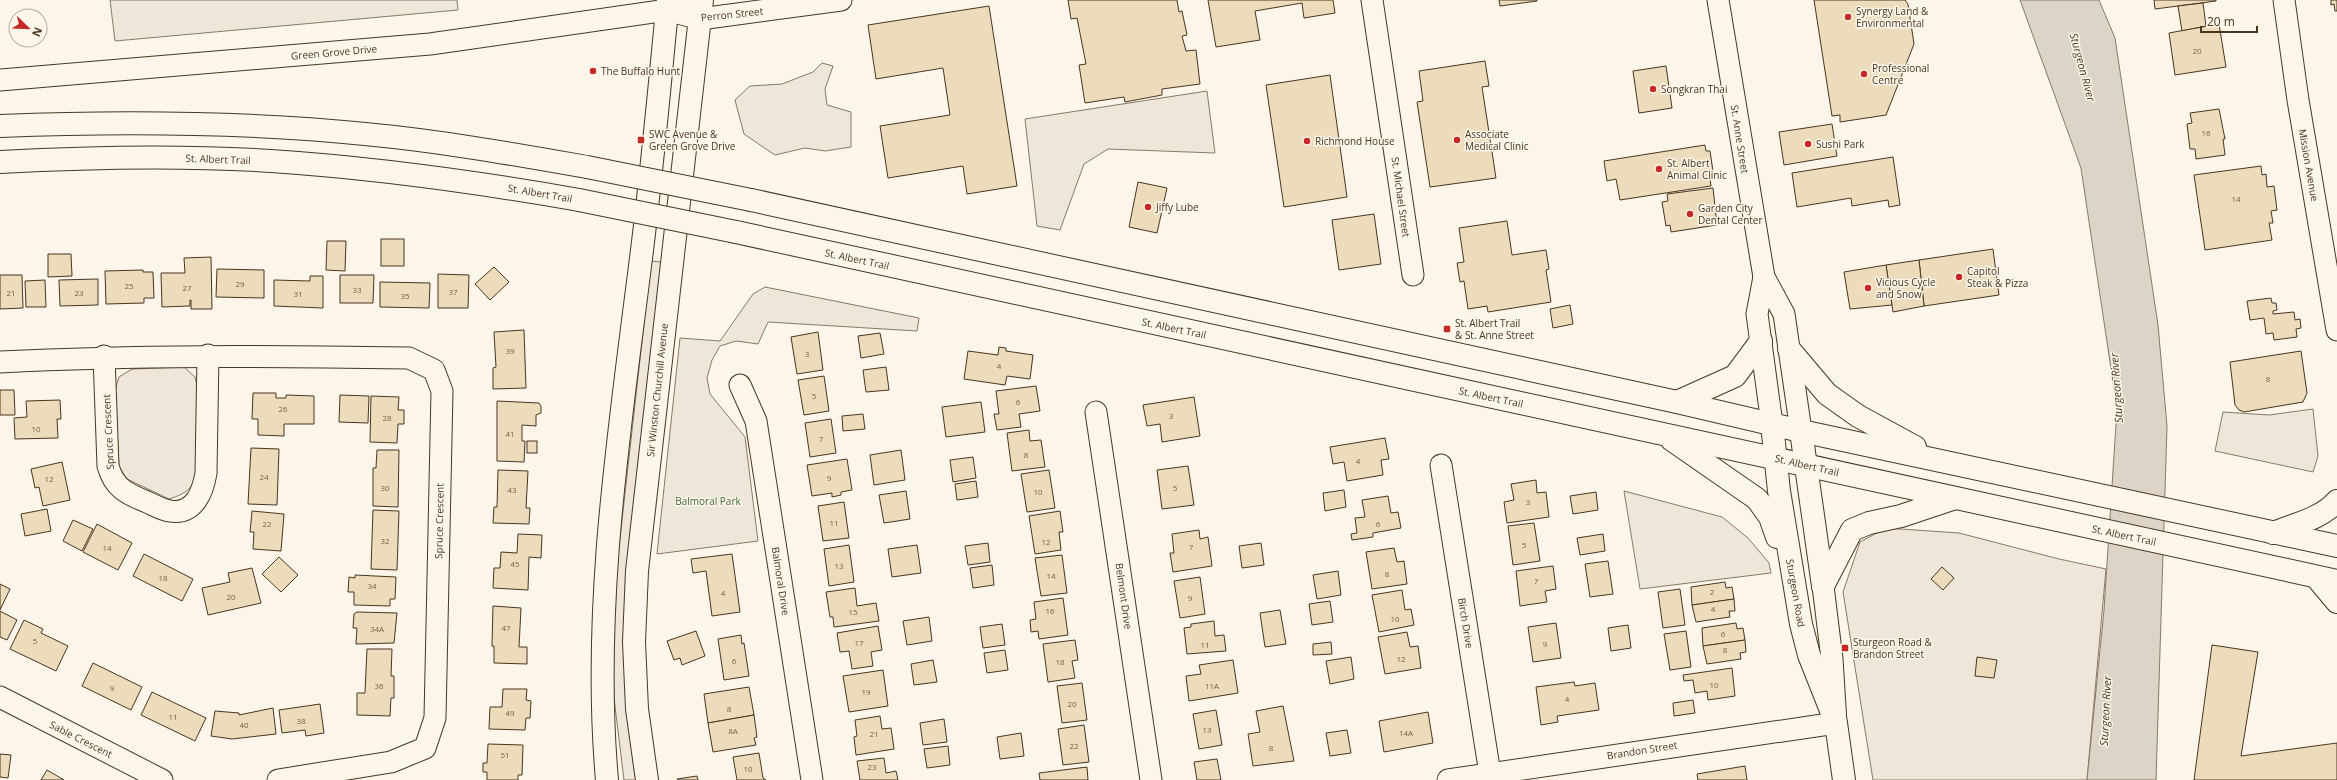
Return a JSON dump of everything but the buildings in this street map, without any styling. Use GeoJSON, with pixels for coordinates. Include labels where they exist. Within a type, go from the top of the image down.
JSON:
{"type":"FeatureCollection","features":[{"type":"Feature","properties":{"kind":"main road"},"geometry":{"type":"LineString","coordinates":[[607,780],[603,684],[603,598],[629,356],[674,3]]}},
{"type":"Feature","properties":{"kind":"main road","name":"Sir Winston Churchill Avenue"},"geometry":{"type":"LineString","coordinates":[[648,780],[637,701],[634,642],[637,571],[701,10]]}},
{"type":"Feature","properties":{"kind":"main road"},"geometry":{"type":"LineString","coordinates":[[0,126],[113,122],[274,126],[366,134],[471,147],[587,167],[752,200],[1677,402],[1801,431],[1936,458],[2337,546]]}},
{"type":"Feature","properties":{"kind":"main road","name":"St. Albert Trail"},"geometry":{"type":"LineString","coordinates":[[0,162],[102,158],[270,161],[358,168],[470,181],[579,200],[736,232],[2327,579]]}},
{"type":"Feature","properties":{"kind":"main road"},"geometry":{"type":"LineString","coordinates":[[1677,402],[1736,376],[1761,341]]}},
{"type":"Feature","properties":{"kind":"main road"},"geometry":{"type":"LineString","coordinates":[[1789,349],[1826,394],[1858,416],[1936,458]]}},
{"type":"Feature","properties":{"kind":"main road","name":"Sturgeon Road"},"geometry":{"type":"LineString","coordinates":[[1772,424],[1778,491],[1794,583],[1809,655],[1836,722],[1844,780]]}},
{"type":"Feature","properties":{"kind":"main road","name":"Sturgeon Road"},"geometry":{"type":"LineString","coordinates":[[1801,431],[1824,586]]}},
{"type":"Feature","properties":{"kind":"main road"},"geometry":{"type":"LineString","coordinates":[[1664,435],[1723,476],[1749,491],[1762,504],[1770,517],[1794,583]]}},
{"type":"Feature","properties":{"kind":"main road"},"geometry":{"type":"LineString","coordinates":[[1824,586],[1852,530],[1869,523],[1901,516],[1955,498]]}},
{"type":"Feature","properties":{"kind":"main road"},"geometry":{"type":"LineString","coordinates":[[2273,533],[2317,517],[2330,509],[2337,501]]}},
{"type":"Feature","properties":{"kind":"main road"},"geometry":{"type":"LineString","coordinates":[[2327,579],[2337,602]]}},
{"type":"Feature","properties":{"kind":"street","name":"Perron Street"},"geometry":{"type":"LineString","coordinates":[[674,3],[701,10],[841,0]]}},
{"type":"Feature","properties":{"kind":"street","name":"St. Michael Street"},"geometry":{"type":"LineString","coordinates":[[1372,0],[1413,275]]}},
{"type":"Feature","properties":{"kind":"street","name":"St. Anne Street"},"geometry":{"type":"LineString","coordinates":[[1718,0],[1764,277],[1784,314],[1801,431]]}},
{"type":"Feature","properties":{"kind":"street","name":"Mission Avenue"},"geometry":{"type":"LineString","coordinates":[[2284,0],[2298,100],[2332,268],[2337,330]]}},
{"type":"Feature","properties":{"kind":"street","name":"Green Grove Drive"},"geometry":{"type":"LineString","coordinates":[[0,80],[430,44],[674,3]]}},
{"type":"Feature","properties":{"kind":"street","name":"St. Anne Street"},"geometry":{"type":"LineString","coordinates":[[1764,277],[1757,314],[1772,424]]}},
{"type":"Feature","properties":{"kind":"street","name":"Spruce Crescent"},"geometry":{"type":"LineString","coordinates":[[104,356],[108,466],[110,475],[115,483],[127,494],[169,512],[178,511],[194,503],[204,485],[206,473],[208,355]]}},
{"type":"Feature","properties":{"kind":"street","name":"Spruce Crescent"},"geometry":{"type":"LineString","coordinates":[[0,362],[104,356],[208,355],[409,358],[434,370],[442,391],[435,718],[425,748],[391,762],[278,780]]}},
{"type":"Feature","properties":{"kind":"street","name":"Balmoral Drive"},"geometry":{"type":"LineString","coordinates":[[740,385],[756,421],[812,780]]}},
{"type":"Feature","properties":{"kind":"street","name":"Belmont Drive"},"geometry":{"type":"LineString","coordinates":[[1096,412],[1151,780]]}},
{"type":"Feature","properties":{"kind":"street","name":"Birch Drive"},"geometry":{"type":"LineString","coordinates":[[1442,466],[1490,777]]}},
{"type":"Feature","properties":{"kind":"street","name":"Sturgeon Road"},"geometry":{"type":"LineString","coordinates":[[1824,586],[1832,659],[1836,722]]}},
{"type":"Feature","properties":{"kind":"street","name":"Sable Crescent"},"geometry":{"type":"LineString","coordinates":[[0,697],[162,780]]}},
{"type":"Feature","properties":{"kind":"street","name":"Brandon Street"},"geometry":{"type":"LineString","coordinates":[[1448,780],[1490,777],[1836,722]]}},
{"type":"Feature","properties":{"kind":"green space"},"geometry":{"type":"Polygon","coordinates":[[[110,0],[457,0],[458,10],[115,41],[110,0]]]}},
{"type":"Feature","properties":{"kind":"green space"},"geometry":{"type":"Polygon","coordinates":[[[822,63],[833,66],[825,89],[827,105],[851,112],[851,147],[825,151],[805,148],[775,155],[744,134],[735,100],[750,86],[782,84],[813,72],[822,63]]]}},
{"type":"Feature","properties":{"kind":"green space"},"geometry":{"type":"Polygon","coordinates":[[[1207,91],[1215,153],[1108,149],[1084,164],[1060,230],[1037,226],[1025,119],[1207,91]]]}},
{"type":"Feature","properties":{"kind":"green space"},"geometry":{"type":"Polygon","coordinates":[[[651,261],[661,262],[625,603],[626,692],[636,780],[624,780],[614,698],[612,637],[616,574],[651,261]]]}},
{"type":"Feature","properties":{"kind":"green space","name":"Balmoral Park"},"geometry":{"type":"Polygon","coordinates":[[[765,287],[919,318],[917,331],[768,322],[758,344],[736,341],[720,346],[712,360],[707,378],[710,394],[745,437],[758,541],[657,554],[680,338],[720,341],[753,294],[765,287]]]}},
{"type":"Feature","properties":{"kind":"green space"},"geometry":{"type":"Polygon","coordinates":[[[184,367],[195,377],[198,390],[199,439],[197,466],[195,477],[190,488],[182,494],[169,499],[127,479],[119,467],[115,390],[119,377],[132,369],[184,367]]]}},
{"type":"Feature","properties":{"kind":"green space"},"geometry":{"type":"Polygon","coordinates":[[[1624,491],[1722,517],[1748,538],[1769,563],[1771,573],[1640,589],[1624,491]]]}},
{"type":"Feature","properties":{"kind":"green space"},"geometry":{"type":"Polygon","coordinates":[[[1886,528],[1959,533],[2059,559],[2106,569],[2087,780],[1873,780],[1843,592],[1860,542],[1886,528]]]}},
{"type":"Feature","properties":{"kind":"shaded area"},"geometry":{"type":"Polygon","coordinates":[[[2313,409],[2318,456],[2313,472],[2215,451],[2223,412],[2269,415],[2313,409]]]}},
{"type":"Feature","properties":{"kind":"water","name":"Sturgeon River"},"geometry":{"type":"Polygon","coordinates":[[[2020,0],[2099,0],[2115,38],[2158,325],[2167,426],[2156,780],[2087,780],[2104,610],[2117,409],[2081,168],[2020,0]]]}},
{"type":"Feature","properties":{"kind":"place","name":"Synergy Land & Environmental"},"geometry":{"type":"Point","coordinates":[1848,17]}},
{"type":"Feature","properties":{"kind":"place","name":"The Buffalo Hunt"},"geometry":{"type":"Point","coordinates":[593,71]}},
{"type":"Feature","properties":{"kind":"place","name":"Professional Centre"},"geometry":{"type":"Point","coordinates":[1864,74]}},
{"type":"Feature","properties":{"kind":"place","name":"Songkran Thai"},"geometry":{"type":"Point","coordinates":[1653,89]}},
{"type":"Feature","properties":{"kind":"place","name":"SWC Avenue & Green Grove Drive"},"geometry":{"type":"Point","coordinates":[641,140]}},
{"type":"Feature","properties":{"kind":"place","name":"Associate Medical Clinic"},"geometry":{"type":"Point","coordinates":[1457,140]}},
{"type":"Feature","properties":{"kind":"place","name":"Richmond House"},"geometry":{"type":"Point","coordinates":[1307,141]}},
{"type":"Feature","properties":{"kind":"place","name":"Sushi Park"},"geometry":{"type":"Point","coordinates":[1808,144]}},
{"type":"Feature","properties":{"kind":"place","name":"St. Albert Animal Clinic"},"geometry":{"type":"Point","coordinates":[1659,169]}},
{"type":"Feature","properties":{"kind":"place","name":"Jiffy Lube"},"geometry":{"type":"Point","coordinates":[1148,207]}},
{"type":"Feature","properties":{"kind":"place","name":"Garden City Dental Center"},"geometry":{"type":"Point","coordinates":[1690,214]}},
{"type":"Feature","properties":{"kind":"place","name":"Capitol Steak & Pizza"},"geometry":{"type":"Point","coordinates":[1959,277]}},
{"type":"Feature","properties":{"kind":"place","name":"Vicious Cycle and Snow"},"geometry":{"type":"Point","coordinates":[1868,288]}},
{"type":"Feature","properties":{"kind":"place","name":"St. Albert Trail & St. Anne Street"},"geometry":{"type":"Point","coordinates":[1447,329]}},
{"type":"Feature","properties":{"kind":"place","name":"Sturgeon Road & Brandon Street"},"geometry":{"type":"Point","coordinates":[1845,648]}}]}
